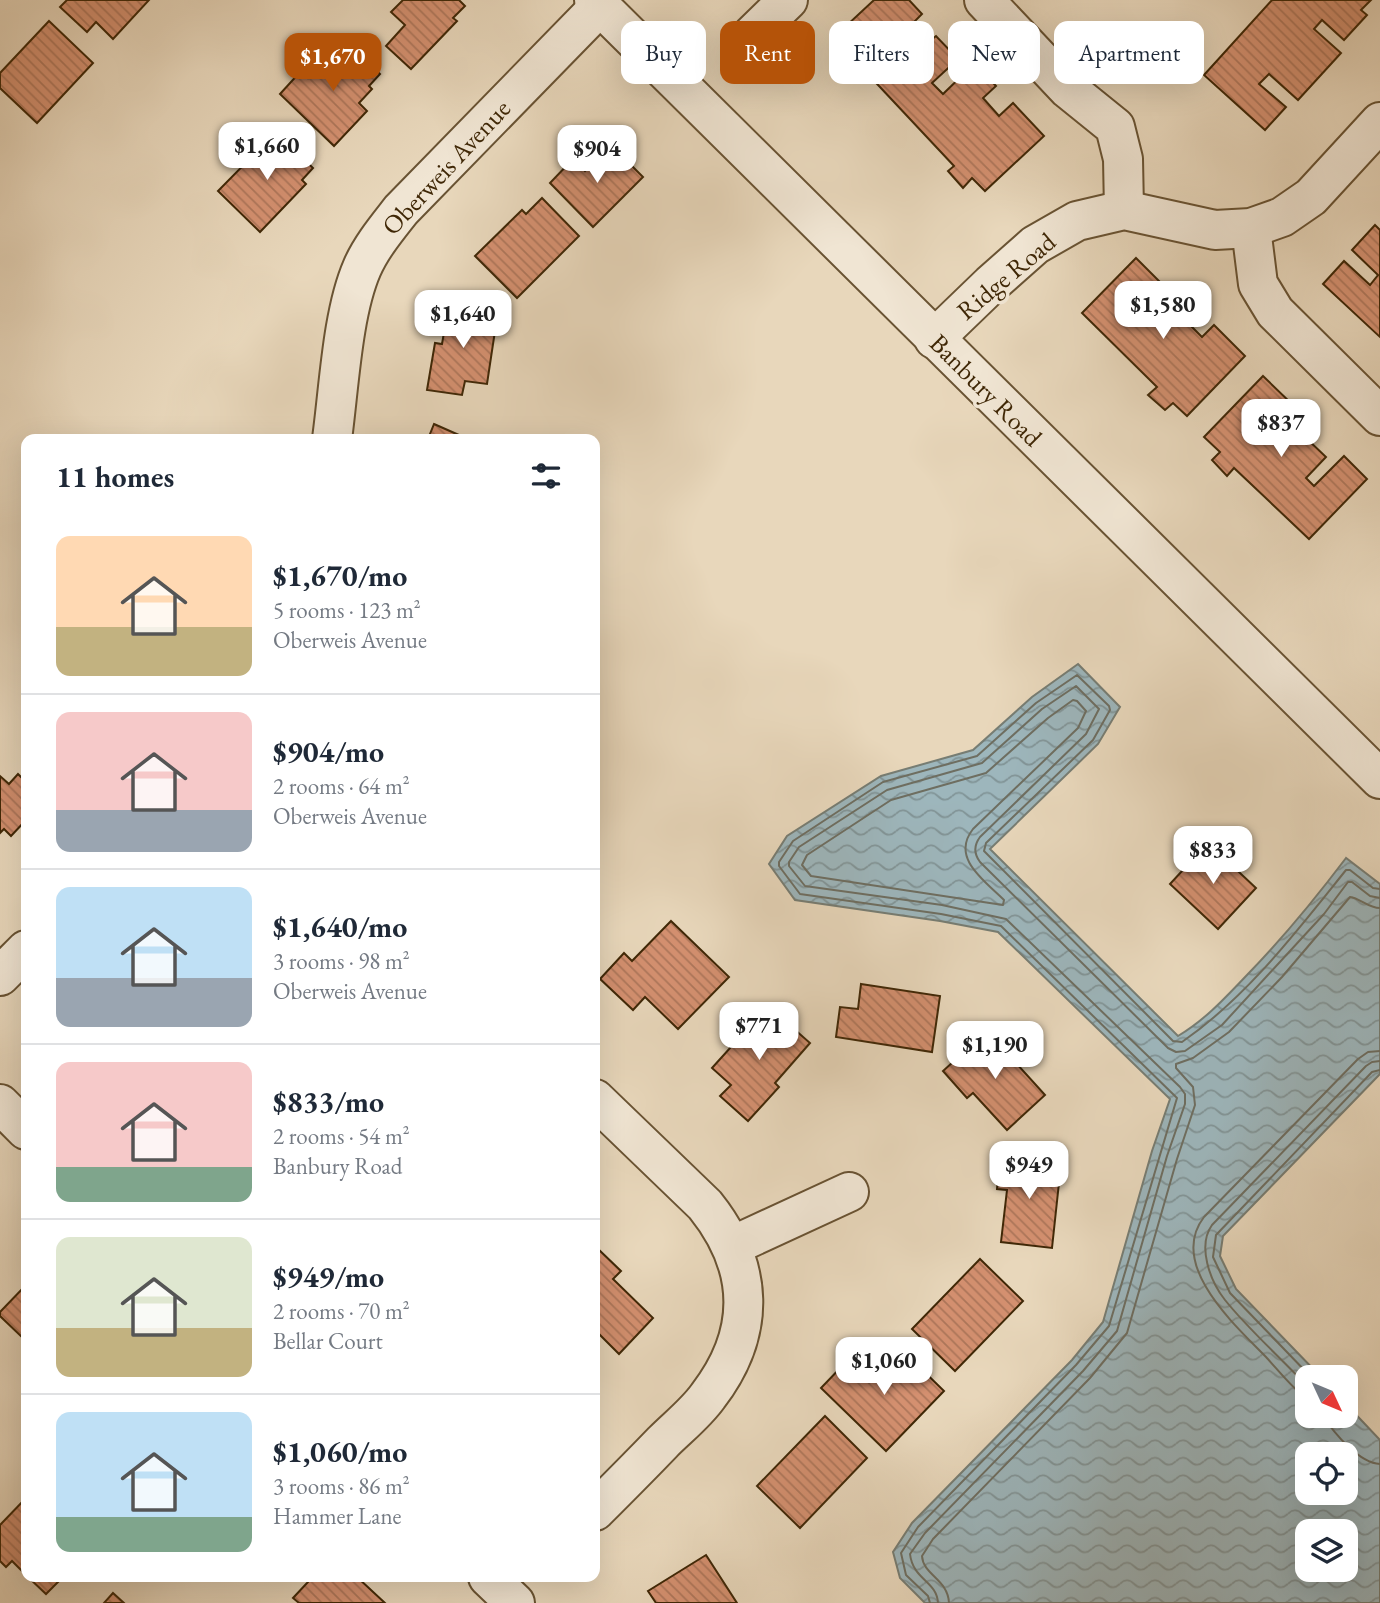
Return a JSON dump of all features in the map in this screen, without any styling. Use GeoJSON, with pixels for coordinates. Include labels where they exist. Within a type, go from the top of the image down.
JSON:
{"type":"FeatureCollection","features":[{"type":"Feature","properties":{"kind":"street"},"geometry":{"type":"LineString","coordinates":[[766,21],[788,0]]}},
{"type":"Feature","properties":{"kind":"street"},"geometry":{"type":"LineString","coordinates":[[984,0],[1068,89],[1115,128],[1123,159],[1124,210]]}},
{"type":"Feature","properties":{"kind":"street","name":"Banbury Road"},"geometry":{"type":"LineString","coordinates":[[597,3],[934,340],[1380,779]]}},
{"type":"Feature","properties":{"kind":"street","name":"Oberweis Avenue"},"geometry":{"type":"LineString","coordinates":[[333,434],[348,318],[362,268],[380,238],[401,210],[597,3]]}},
{"type":"Feature","properties":{"kind":"street","name":"Ridge Road"},"geometry":{"type":"LineString","coordinates":[[934,340],[1035,245],[1077,221],[1124,210],[1214,230],[1251,228],[1283,217],[1311,197],[1380,122]]}},
{"type":"Feature","properties":{"kind":"street"},"geometry":{"type":"LineString","coordinates":[[1251,228],[1258,284],[1275,312],[1380,416]]}},
{"type":"Feature","properties":{"kind":"street"},"geometry":{"type":"LineString","coordinates":[[0,976],[21,955]]}},
{"type":"Feature","properties":{"kind":"street"},"geometry":{"type":"LineString","coordinates":[[600,1103],[705,1205],[720,1224],[732,1246],[743,1293],[739,1339],[726,1370],[707,1398],[600,1506]]}},
{"type":"Feature","properties":{"kind":"street"},"geometry":{"type":"LineString","coordinates":[[0,1104],[21,1125]]}},
{"type":"Feature","properties":{"kind":"street"},"geometry":{"type":"LineString","coordinates":[[732,1246],[849,1192]]}},
{"type":"Feature","properties":{"kind":"water"},"geometry":{"type":"Polygon","coordinates":[[[1078,664],[1120,707],[1098,744],[990,849],[1178,1036],[1214,1008],[1260,961],[1346,858],[1380,884],[1380,1074],[1223,1236],[1220,1256],[1236,1289],[1309,1365],[1295,1365],[1295,1428],[1358,1428],[1358,1417],[1380,1440],[1380,1603],[925,1603],[900,1578],[893,1552],[912,1523],[1072,1360],[1103,1322],[1152,1151],[1170,1099],[998,932],[795,900],[769,864],[787,836],[881,776],[973,750],[1032,697],[1078,664]]]}},
{"type":"Feature","properties":{"kind":"building"},"geometry":{"type":"Polygon","coordinates":[[[67,0],[149,0],[113,39],[96,22],[87,32],[60,7],[67,0]]]}},
{"type":"Feature","properties":{"kind":"building"},"geometry":{"type":"Polygon","coordinates":[[[403,0],[459,0],[465,6],[453,18],[457,21],[411,69],[386,46],[405,25],[391,12],[403,0]]]}},
{"type":"Feature","properties":{"kind":"building"},"geometry":{"type":"Polygon","coordinates":[[[874,0],[909,0],[922,14],[915,21],[851,21],[874,0]]]}},
{"type":"Feature","properties":{"kind":"building"},"geometry":{"type":"Polygon","coordinates":[[[1272,0],[1371,0],[1361,10],[1367,15],[1344,40],[1322,20],[1314,29],[1341,53],[1298,100],[1269,74],[1259,84],[1286,107],[1265,130],[1204,75],[1272,0]]]}},
{"type":"Feature","properties":{"kind":"building"},"geometry":{"type":"Polygon","coordinates":[[[49,21],[93,63],[37,123],[0,88],[0,73],[49,21]]]}},
{"type":"Feature","properties":{"kind":"building"},"geometry":{"type":"Polygon","coordinates":[[[936,36],[948,49],[948,68],[934,81],[936,36]]]}},
{"type":"Feature","properties":{"kind":"building"},"geometry":{"type":"Polygon","coordinates":[[[345,40],[380,74],[369,86],[372,89],[359,103],[367,111],[334,146],[280,94],[301,71],[308,78],[345,40]]]}},
{"type":"Feature","properties":{"kind":"building"},"geometry":{"type":"Polygon","coordinates":[[[877,84],[933,84],[943,94],[953,84],[994,84],[996,86],[983,98],[999,116],[1013,103],[1044,136],[985,191],[972,178],[963,188],[948,171],[954,166],[877,84]]]}},
{"type":"Feature","properties":{"kind":"building"},"geometry":{"type":"Polygon","coordinates":[[[276,132],[313,168],[302,180],[306,184],[260,232],[218,191],[276,132]]]}},
{"type":"Feature","properties":{"kind":"building"},"geometry":{"type":"Polygon","coordinates":[[[611,145],[643,177],[593,227],[550,183],[573,159],[585,171],[611,145]]]}},
{"type":"Feature","properties":{"kind":"building"},"geometry":{"type":"Polygon","coordinates":[[[542,198],[579,236],[517,298],[475,256],[522,210],[526,214],[542,198]]]}},
{"type":"Feature","properties":{"kind":"building"},"geometry":{"type":"Polygon","coordinates":[[[1375,225],[1380,230],[1380,337],[1323,284],[1344,261],[1370,285],[1378,275],[1352,250],[1375,225]]]}},
{"type":"Feature","properties":{"kind":"building"},"geometry":{"type":"Polygon","coordinates":[[[1136,258],[1159,281],[1133,308],[1143,317],[1169,291],[1193,314],[1186,321],[1202,337],[1214,325],[1245,356],[1187,416],[1173,403],[1165,410],[1148,395],[1157,387],[1082,313],[1136,258]]]}},
{"type":"Feature","properties":{"kind":"building"},"geometry":{"type":"Polygon","coordinates":[[[449,304],[498,311],[487,384],[465,381],[462,395],[427,390],[435,343],[442,344],[449,304]]]}},
{"type":"Feature","properties":{"kind":"building"},"geometry":{"type":"Polygon","coordinates":[[[1263,376],[1295,407],[1284,417],[1326,457],[1306,478],[1314,486],[1344,456],[1367,479],[1309,539],[1234,468],[1227,476],[1212,460],[1220,452],[1204,437],[1263,376]]]}},
{"type":"Feature","properties":{"kind":"building"},"geometry":{"type":"Polygon","coordinates":[[[434,424],[457,434],[430,434],[434,424]]]}},
{"type":"Feature","properties":{"kind":"building"},"geometry":{"type":"Polygon","coordinates":[[[18,774],[21,777],[21,825],[11,836],[4,829],[0,833],[0,776],[9,784],[18,774]]]}},
{"type":"Feature","properties":{"kind":"building"},"geometry":{"type":"Polygon","coordinates":[[[1208,843],[1256,888],[1218,929],[1170,884],[1208,843]]]}},
{"type":"Feature","properties":{"kind":"building"},"geometry":{"type":"Polygon","coordinates":[[[671,921],[729,977],[678,1029],[645,997],[633,1010],[600,979],[624,953],[632,961],[671,921]]]}},
{"type":"Feature","properties":{"kind":"building"},"geometry":{"type":"Polygon","coordinates":[[[861,984],[940,996],[932,1052],[836,1037],[840,1007],[858,1009],[861,984]]]}},
{"type":"Feature","properties":{"kind":"building"},"geometry":{"type":"Polygon","coordinates":[[[768,1006],[810,1043],[775,1083],[779,1087],[748,1121],[720,1096],[731,1085],[712,1068],[768,1006]]]}},
{"type":"Feature","properties":{"kind":"building"},"geometry":{"type":"Polygon","coordinates":[[[987,1031],[1045,1095],[1007,1130],[973,1093],[967,1098],[943,1071],[987,1031]]]}},
{"type":"Feature","properties":{"kind":"building"},"geometry":{"type":"Polygon","coordinates":[[[1000,1157],[1061,1164],[1052,1248],[1001,1242],[1007,1190],[997,1189],[1000,1157]]]}},
{"type":"Feature","properties":{"kind":"building"},"geometry":{"type":"Polygon","coordinates":[[[600,1251],[621,1271],[613,1279],[653,1318],[619,1354],[600,1335],[600,1251]]]}},
{"type":"Feature","properties":{"kind":"building"},"geometry":{"type":"Polygon","coordinates":[[[980,1259],[1023,1301],[955,1371],[912,1329],[980,1259]]]}},
{"type":"Feature","properties":{"kind":"building"},"geometry":{"type":"Polygon","coordinates":[[[21,1290],[21,1336],[0,1316],[0,1312],[21,1290]]]}},
{"type":"Feature","properties":{"kind":"building"},"geometry":{"type":"Polygon","coordinates":[[[901,1349],[944,1391],[886,1451],[821,1388],[847,1361],[869,1382],[901,1349]]]}},
{"type":"Feature","properties":{"kind":"building"},"geometry":{"type":"Polygon","coordinates":[[[825,1416],[867,1458],[800,1528],[757,1486],[825,1416]]]}},
{"type":"Feature","properties":{"kind":"building"},"geometry":{"type":"Polygon","coordinates":[[[21,1503],[21,1570],[12,1561],[6,1567],[0,1561],[0,1525],[21,1503]]]}},
{"type":"Feature","properties":{"kind":"building"},"geometry":{"type":"Polygon","coordinates":[[[706,1555],[737,1603],[656,1603],[648,1591],[706,1555]]]}},
{"type":"Feature","properties":{"kind":"building"},"geometry":{"type":"Polygon","coordinates":[[[33,1582],[58,1582],[46,1594],[33,1582]]]}},
{"type":"Feature","properties":{"kind":"building"},"geometry":{"type":"Polygon","coordinates":[[[308,1582],[362,1582],[385,1603],[299,1603],[293,1598],[308,1582]]]}},
{"type":"Feature","properties":{"kind":"building"},"geometry":{"type":"Polygon","coordinates":[[[113,1593],[124,1603],[104,1603],[113,1593]]]}}]}
